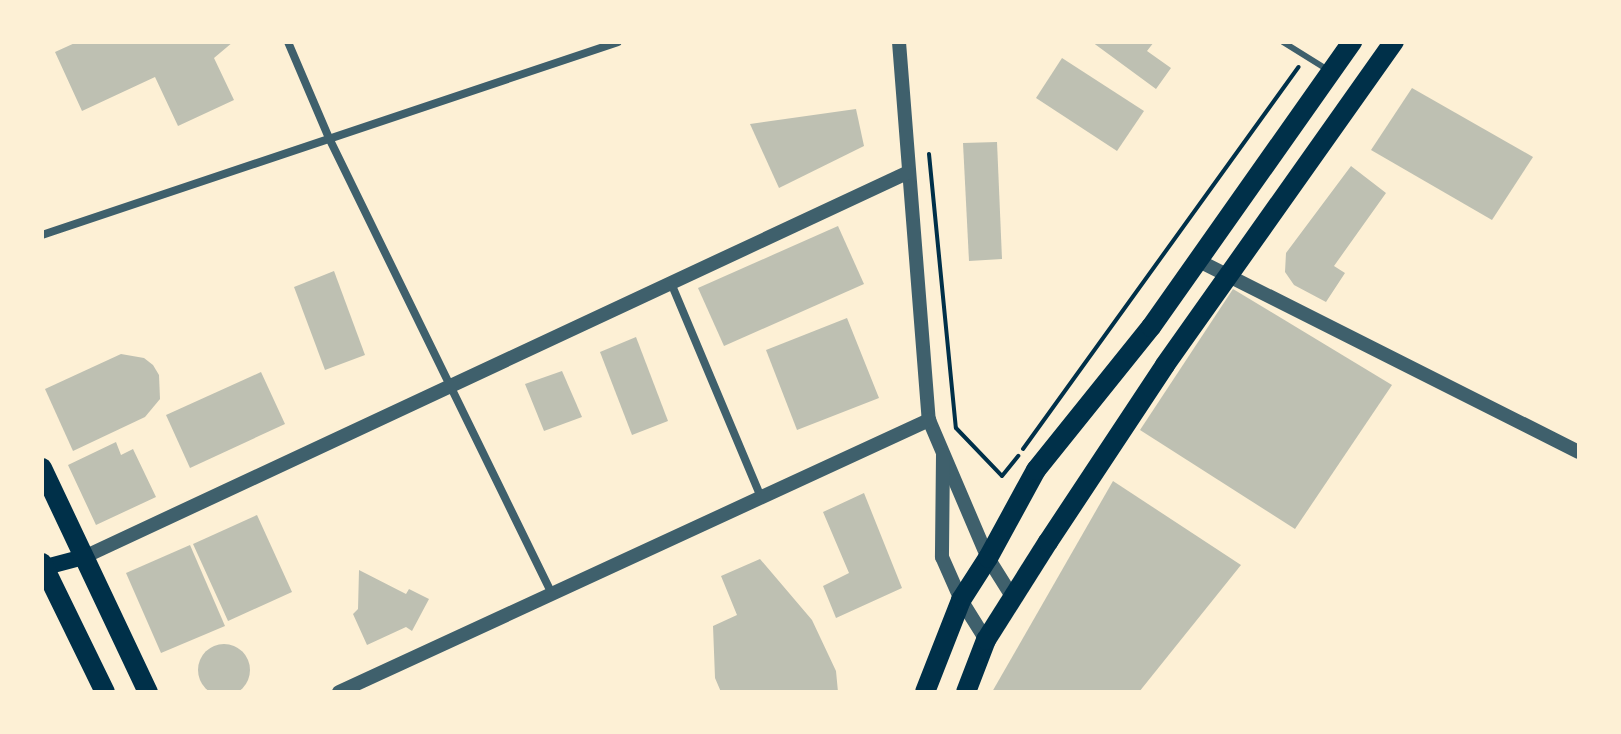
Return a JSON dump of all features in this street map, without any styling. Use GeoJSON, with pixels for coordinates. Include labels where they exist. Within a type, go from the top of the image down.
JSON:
{"type":"FeatureCollection","features":[{"type":"Feature","properties":{"kind":"main road"},"geometry":{"type":"LineString","coordinates":[[925,692],[961,600],[1036,470],[1151,327],[1352,42]]}},
{"type":"Feature","properties":{"kind":"main road"},"geometry":{"type":"LineString","coordinates":[[966,692],[986,640],[1165,365],[1394,42]]}},
{"type":"Feature","properties":{"kind":"main road"},"geometry":{"type":"LineString","coordinates":[[42,468],[148,692]]}},
{"type":"Feature","properties":{"kind":"main road"},"geometry":{"type":"LineString","coordinates":[[84,557],[43,566],[105,692]]}},
{"type":"Feature","properties":{"kind":"street"},"geometry":{"type":"LineString","coordinates":[[288,42],[329,138],[552,594]]}},
{"type":"Feature","properties":{"kind":"street"},"geometry":{"type":"LineString","coordinates":[[42,235],[618,42]]}},
{"type":"Feature","properties":{"kind":"street"},"geometry":{"type":"LineString","coordinates":[[899,42],[929,420],[988,558],[1013,598]]}},
{"type":"Feature","properties":{"kind":"street"},"geometry":{"type":"LineString","coordinates":[[84,557],[909,172]]}},
{"type":"Feature","properties":{"kind":"street"},"geometry":{"type":"LineString","coordinates":[[1199,261],[1579,452]]}},
{"type":"Feature","properties":{"kind":"street"},"geometry":{"type":"LineString","coordinates":[[671,283],[761,497]]}},
{"type":"Feature","properties":{"kind":"street"},"geometry":{"type":"LineString","coordinates":[[339,692],[929,420]]}},
{"type":"Feature","properties":{"kind":"street"},"geometry":{"type":"LineString","coordinates":[[943,451],[942,557],[961,600],[986,640]]}},
{"type":"Feature","properties":{"kind":"lane"},"geometry":{"type":"LineString","coordinates":[[1283,42],[1331,72]]}},
{"type":"Feature","properties":{"kind":"path"},"geometry":{"type":"LineString","coordinates":[[928,150],[956,428],[1002,476],[1306,56]]}},
{"type":"Feature","properties":{"kind":"building"},"geometry":{"type":"Polygon","coordinates":[[[77,42],[233,42],[214,58],[234,100],[178,126],[155,77],[82,111],[55,52],[77,42]]]}},
{"type":"Feature","properties":{"kind":"building"},"geometry":{"type":"Polygon","coordinates":[[[1092,42],[1154,42],[1147,51],[1171,68],[1156,89],[1092,42]]]}},
{"type":"Feature","properties":{"kind":"building"},"geometry":{"type":"Polygon","coordinates":[[[1062,58],[1144,111],[1117,151],[1036,98],[1062,58]]]}},
{"type":"Feature","properties":{"kind":"building"},"geometry":{"type":"Polygon","coordinates":[[[1412,88],[1533,157],[1492,220],[1371,150],[1412,88]]]}},
{"type":"Feature","properties":{"kind":"building"},"geometry":{"type":"Polygon","coordinates":[[[856,109],[864,146],[779,188],[750,124],[856,109]]]}},
{"type":"Feature","properties":{"kind":"building"},"geometry":{"type":"Polygon","coordinates":[[[997,142],[1002,259],[969,261],[963,143],[997,142]]]}},
{"type":"Feature","properties":{"kind":"building"},"geometry":{"type":"Polygon","coordinates":[[[1351,166],[1386,193],[1334,266],[1345,273],[1326,302],[1294,285],[1285,272],[1286,253],[1351,166]]]}},
{"type":"Feature","properties":{"kind":"building"},"geometry":{"type":"Polygon","coordinates":[[[838,226],[864,284],[724,346],[698,288],[838,226]]]}},
{"type":"Feature","properties":{"kind":"building"},"geometry":{"type":"Polygon","coordinates":[[[334,271],[365,355],[325,370],[294,287],[334,271]]]}},
{"type":"Feature","properties":{"kind":"building"},"geometry":{"type":"Polygon","coordinates":[[[1233,289],[1392,385],[1295,529],[1140,430],[1233,289]]]}},
{"type":"Feature","properties":{"kind":"building"},"geometry":{"type":"Polygon","coordinates":[[[847,318],[879,398],[797,430],[766,350],[847,318]]]}},
{"type":"Feature","properties":{"kind":"building"},"geometry":{"type":"Polygon","coordinates":[[[636,337],[668,421],[632,435],[600,352],[636,337]]]}},
{"type":"Feature","properties":{"kind":"building"},"geometry":{"type":"Polygon","coordinates":[[[121,354],[144,358],[153,365],[159,375],[160,399],[145,417],[73,451],[45,389],[121,354]]]}},
{"type":"Feature","properties":{"kind":"building"},"geometry":{"type":"Polygon","coordinates":[[[562,371],[582,417],[544,431],[525,384],[562,371]]]}},
{"type":"Feature","properties":{"kind":"building"},"geometry":{"type":"Polygon","coordinates":[[[261,372],[285,424],[190,468],[166,415],[261,372]]]}},
{"type":"Feature","properties":{"kind":"building"},"geometry":{"type":"Polygon","coordinates":[[[116,442],[121,455],[133,449],[156,497],[96,525],[68,465],[116,442]]]}},
{"type":"Feature","properties":{"kind":"building"},"geometry":{"type":"Polygon","coordinates":[[[1113,481],[1241,565],[1139,692],[992,692],[1113,481]]]}},
{"type":"Feature","properties":{"kind":"building"},"geometry":{"type":"Polygon","coordinates":[[[864,493],[902,588],[836,618],[823,586],[849,573],[823,512],[864,493]]]}},
{"type":"Feature","properties":{"kind":"building"},"geometry":{"type":"Polygon","coordinates":[[[257,515],[292,592],[228,621],[193,544],[257,515]]]}},
{"type":"Feature","properties":{"kind":"building"},"geometry":{"type":"Polygon","coordinates":[[[190,545],[225,626],[161,653],[126,573],[190,545]]]}},
{"type":"Feature","properties":{"kind":"building"},"geometry":{"type":"Polygon","coordinates":[[[760,559],[812,620],[836,671],[838,692],[721,692],[715,678],[713,626],[737,615],[721,576],[760,559]]]}},
{"type":"Feature","properties":{"kind":"building"},"geometry":{"type":"Polygon","coordinates":[[[359,570],[406,594],[409,589],[429,599],[412,631],[406,627],[367,645],[353,614],[358,609],[359,570]]]}},
{"type":"Feature","properties":{"kind":"building"},"geometry":{"type":"Polygon","coordinates":[[[224,644],[242,652],[250,670],[242,688],[224,696],[206,688],[198,670],[206,652],[224,644]]]}}]}
